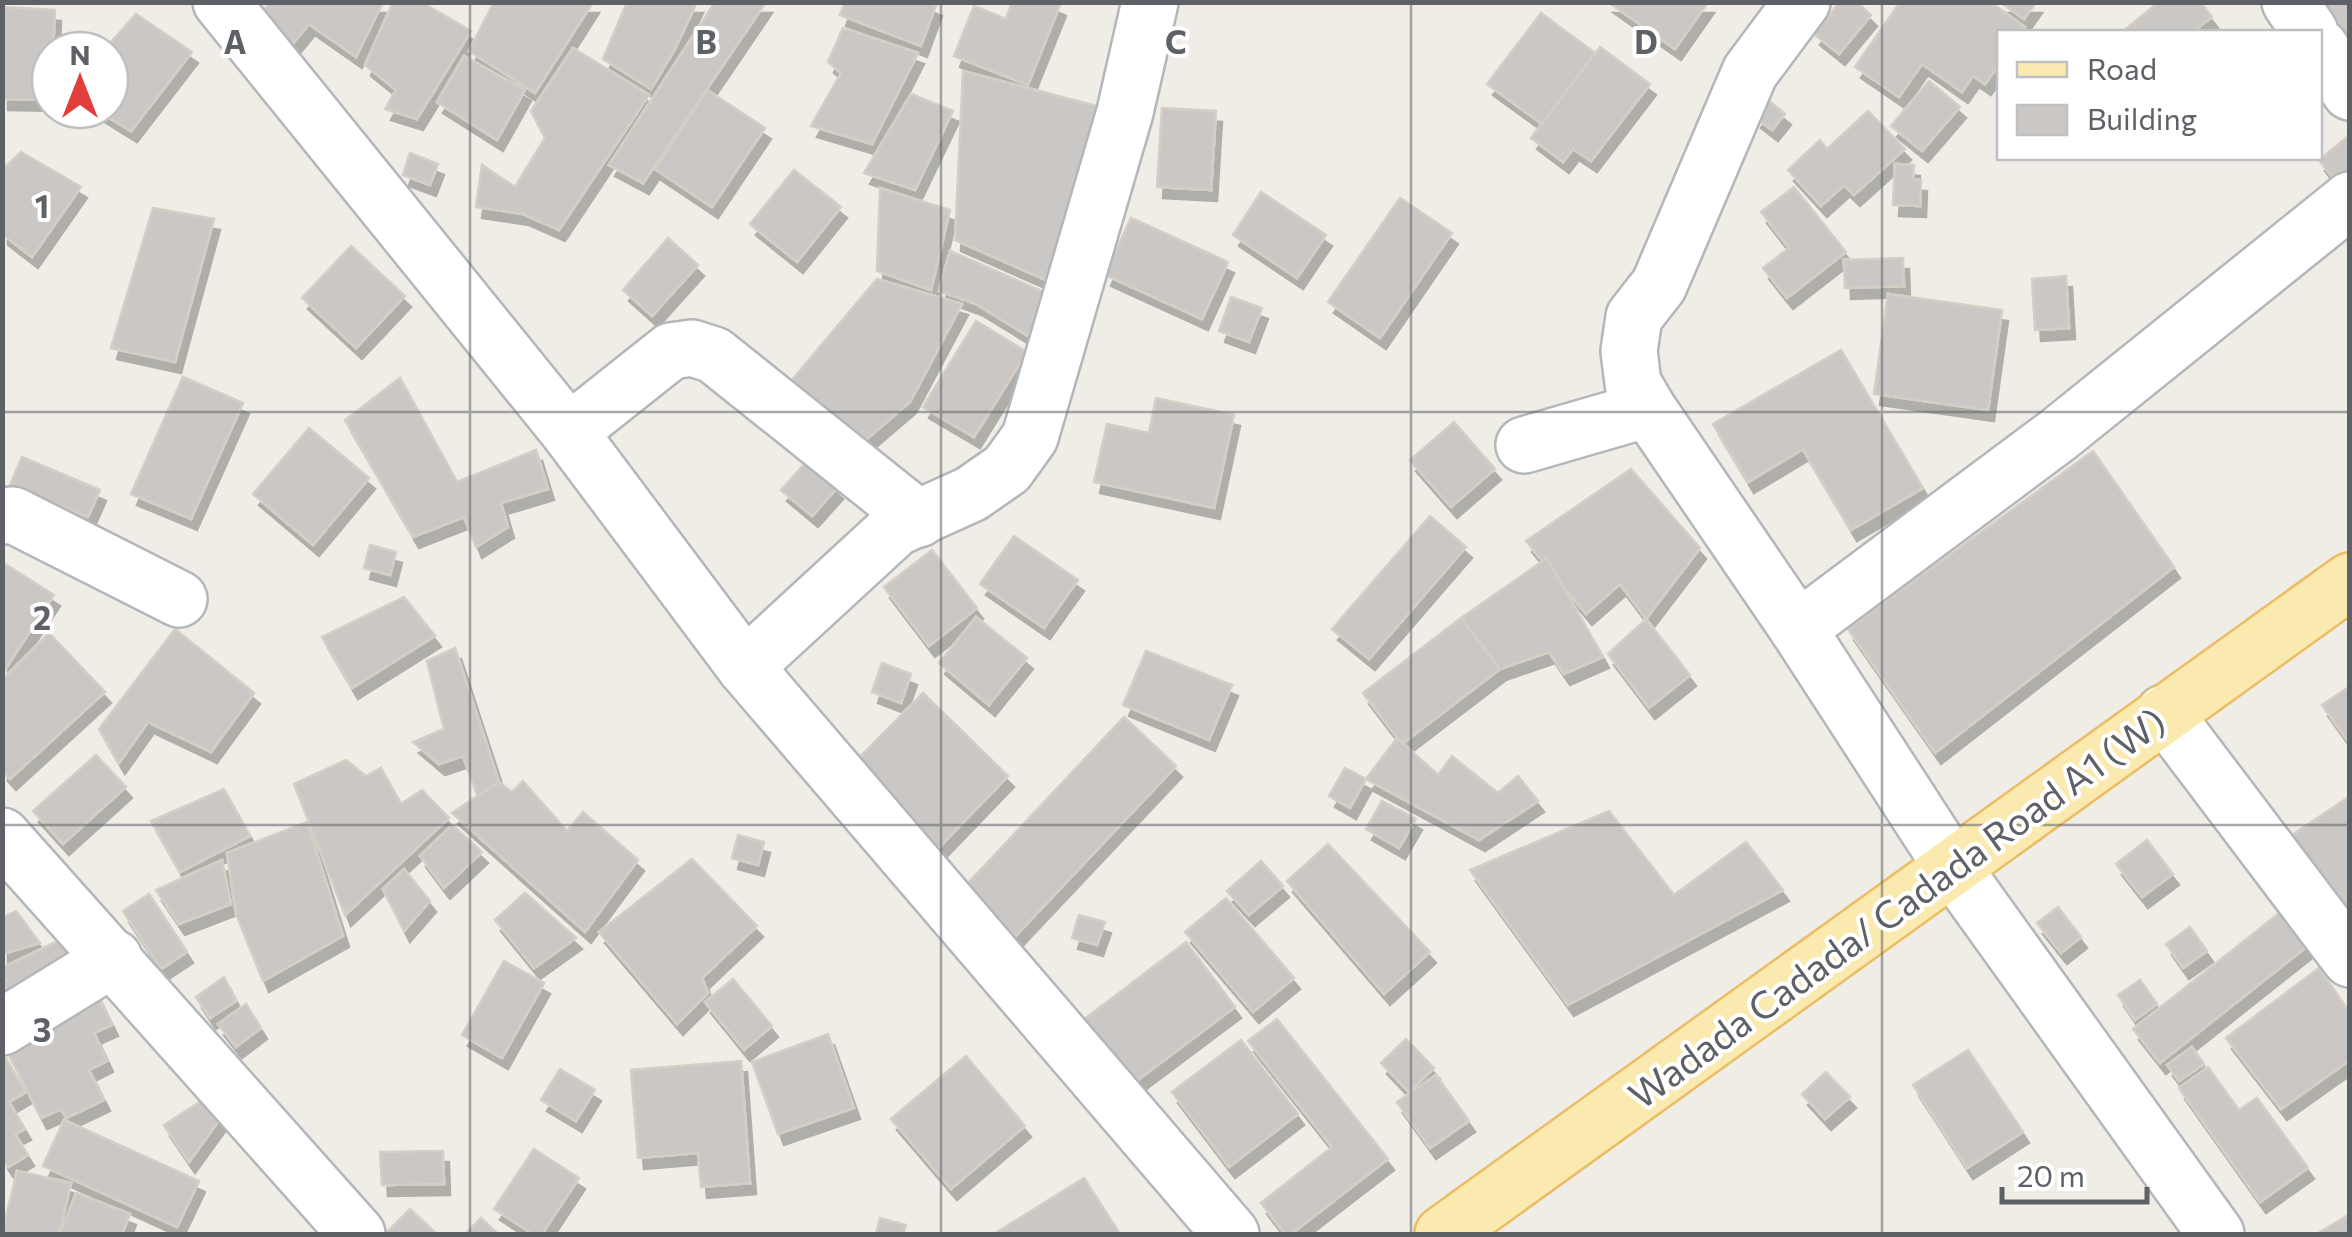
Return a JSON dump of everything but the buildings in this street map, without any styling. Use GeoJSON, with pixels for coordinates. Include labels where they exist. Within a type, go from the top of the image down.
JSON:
{"type":"FeatureCollection","features":[{"type":"Feature","properties":{"kind":"main road","name":"Wadada Cadada/ Cadada Road A1 (W)"},"geometry":{"type":"LineString","coordinates":[[1443,1234],[2350,581]]}},
{"type":"Feature","properties":{"kind":"street"},"geometry":{"type":"LineString","coordinates":[[221,2],[568,432],[745,666],[1232,1234]]}},
{"type":"Feature","properties":{"kind":"street"},"geometry":{"type":"LineString","coordinates":[[745,666],[896,528],[970,494],[1007,469],[1030,437],[1125,112],[1150,2]]}},
{"type":"Feature","properties":{"kind":"street"},"geometry":{"type":"LineString","coordinates":[[1802,2],[1750,72],[1659,285],[1634,318],[1628,351],[1633,383],[1951,865],[2216,1234]]}},
{"type":"Feature","properties":{"kind":"street"},"geometry":{"type":"LineString","coordinates":[[2290,2],[2309,30]]}},
{"type":"Feature","properties":{"kind":"street"},"geometry":{"type":"LineString","coordinates":[[2322,50],[2350,92]]}},
{"type":"Feature","properties":{"kind":"street"},"geometry":{"type":"LineString","coordinates":[[1798,629],[2058,436],[2350,200]]}},
{"type":"Feature","properties":{"kind":"street"},"geometry":{"type":"LineString","coordinates":[[568,432],[671,350],[692,348],[714,356],[920,519]]}},
{"type":"Feature","properties":{"kind":"street"},"geometry":{"type":"LineString","coordinates":[[1524,445],[1648,409]]}},
{"type":"Feature","properties":{"kind":"street"},"geometry":{"type":"LineString","coordinates":[[2,516],[13,514],[180,600]]}},
{"type":"Feature","properties":{"kind":"street"},"geometry":{"type":"LineString","coordinates":[[2164,714],[2350,959]]}},
{"type":"Feature","properties":{"kind":"street"},"geometry":{"type":"LineString","coordinates":[[2,836],[357,1234]]}},
{"type":"Feature","properties":{"kind":"street"},"geometry":{"type":"LineString","coordinates":[[2,1027],[114,958]]}}]}
